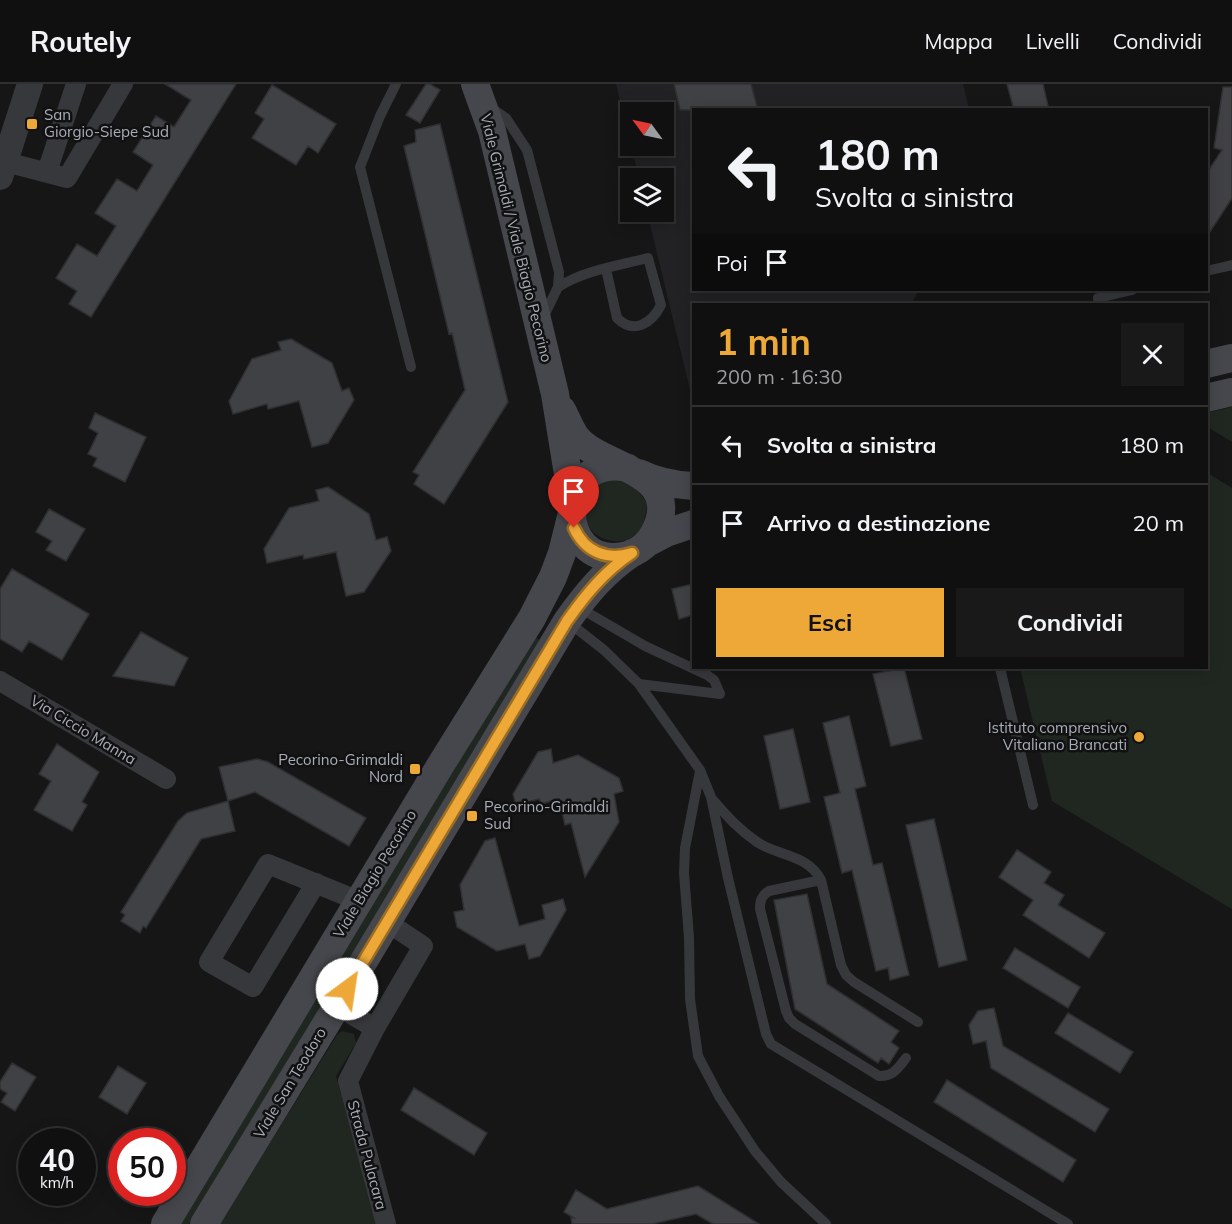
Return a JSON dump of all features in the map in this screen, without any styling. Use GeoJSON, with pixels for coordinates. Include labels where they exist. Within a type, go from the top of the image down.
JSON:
{"type":"FeatureCollection","features":[{"type":"Feature","properties":{"kind":"main road","name":"Viale Grimaldi / Viale Biagio Pecorino"},"geometry":{"type":"LineString","coordinates":[[478,93],[492,131],[555,394]]}},
{"type":"Feature","properties":{"kind":"main road"},"geometry":{"type":"LineString","coordinates":[[1208,364],[1232,358]]}},
{"type":"Feature","properties":{"kind":"main road"},"geometry":{"type":"LineString","coordinates":[[1208,398],[1232,392]]}},
{"type":"Feature","properties":{"kind":"main road"},"geometry":{"type":"LineString","coordinates":[[555,394],[577,438],[608,461],[651,480],[671,485],[692,486]]}},
{"type":"Feature","properties":{"kind":"main road"},"geometry":{"type":"LineString","coordinates":[[555,394],[572,508],[579,538],[592,550],[615,557],[639,548],[658,523],[660,506],[655,490],[633,471],[610,467],[594,472],[580,484],[572,508]]}},
{"type":"Feature","properties":{"kind":"main road","name":"Viale Biagio Pecorino"},"geometry":{"type":"LineString","coordinates":[[165,1224],[532,618],[553,577],[562,553],[572,508]]}},
{"type":"Feature","properties":{"kind":"main road","name":"Viale San Teodoro"},"geometry":{"type":"LineString","coordinates":[[204,1224],[338,1006],[572,613],[609,570],[639,548],[692,524]]}},
{"type":"Feature","properties":{"kind":"street"},"geometry":{"type":"LineString","coordinates":[[30,84],[3,170],[46,172],[67,178],[123,84]]}},
{"type":"Feature","properties":{"kind":"street"},"geometry":{"type":"LineString","coordinates":[[46,172],[76,84]]}},
{"type":"Feature","properties":{"kind":"street","name":"Via Ciccio Manna"},"geometry":{"type":"LineString","coordinates":[[0,681],[166,779]]}},
{"type":"Feature","properties":{"kind":"street"},"geometry":{"type":"LineString","coordinates":[[316,883],[253,987],[209,962],[268,864],[316,883],[359,901]]}},
{"type":"Feature","properties":{"kind":"street","name":"Strada Pulacara"},"geometry":{"type":"LineString","coordinates":[[386,1224],[348,1082],[375,1028],[423,946],[387,922]]}},
{"type":"Feature","properties":{"kind":"street"},"geometry":{"type":"LineString","coordinates":[[338,1006],[375,1028]]}},
{"type":"Feature","properties":{"kind":"lane"},"geometry":{"type":"LineString","coordinates":[[396,84],[380,116],[360,167],[411,367]]}},
{"type":"Feature","properties":{"kind":"lane"},"geometry":{"type":"LineString","coordinates":[[478,93],[506,118],[527,150],[559,272],[558,287],[538,325]]}},
{"type":"Feature","properties":{"kind":"lane"},"geometry":{"type":"LineString","coordinates":[[558,287],[577,276],[648,258],[661,305],[650,320],[642,326],[632,327],[623,324],[618,318],[606,269]]}},
{"type":"Feature","properties":{"kind":"lane"},"geometry":{"type":"LineString","coordinates":[[1208,271],[1232,265]]}},
{"type":"Feature","properties":{"kind":"lane"},"geometry":{"type":"LineString","coordinates":[[1100,303],[1098,298],[1128,291]]}},
{"type":"Feature","properties":{"kind":"lane"},"geometry":{"type":"LineString","coordinates":[[572,613],[604,650],[639,684],[700,770],[711,797],[728,878],[771,1044],[1068,1224]]}},
{"type":"Feature","properties":{"kind":"lane"},"geometry":{"type":"LineString","coordinates":[[572,613],[692,668]]}},
{"type":"Feature","properties":{"kind":"lane"},"geometry":{"type":"LineString","coordinates":[[639,684],[720,694],[714,680],[694,669]]}},
{"type":"Feature","properties":{"kind":"lane"},"geometry":{"type":"LineString","coordinates":[[1000,669],[1033,804]]}},
{"type":"Feature","properties":{"kind":"lane"},"geometry":{"type":"LineString","coordinates":[[700,770],[685,848],[684,873],[689,938],[690,999],[698,1056],[719,1096],[755,1151],[781,1182],[826,1224]]}},
{"type":"Feature","properties":{"kind":"lane"},"geometry":{"type":"LineString","coordinates":[[711,797],[733,824],[760,844],[808,864],[815,870],[821,880],[841,965],[846,975],[918,1022]]}},
{"type":"Feature","properties":{"kind":"lane"},"geometry":{"type":"LineString","coordinates":[[821,880],[769,891],[760,901],[760,909],[789,1018],[879,1076],[891,1075],[897,1071],[906,1058]]}},
{"type":"Feature","properties":{"kind":"shaded area"},"geometry":{"type":"Polygon","coordinates":[[[616,84],[963,84],[969,108],[692,108],[692,291],[918,291],[912,303],[692,303],[692,398],[649,222],[674,222],[674,168],[636,168],[634,156],[674,156],[674,102],[620,102],[616,84]]]}},
{"type":"Feature","properties":{"kind":"shaded area"},"geometry":{"type":"Polygon","coordinates":[[[1232,407],[1232,442],[1208,427],[1208,413],[1232,407]]]}},
{"type":"Feature","properties":{"kind":"shaded area","name":"Istituto comprensivo Vitaliano Brancati"},"geometry":{"type":"Polygon","coordinates":[[[1208,473],[1232,488],[1232,909],[1052,801],[1020,669],[1208,669],[1208,473]]]}},
{"type":"Feature","properties":{"kind":"shaded area"},"geometry":{"type":"Polygon","coordinates":[[[603,480],[629,480],[648,504],[642,529],[628,539],[607,540],[595,534],[587,523],[589,493],[603,480]]]}},
{"type":"Feature","properties":{"kind":"shaded area"},"geometry":{"type":"Polygon","coordinates":[[[534,637],[540,640],[540,645],[189,1224],[178,1224],[534,637]]]}},
{"type":"Feature","properties":{"kind":"shaded area"},"geometry":{"type":"Polygon","coordinates":[[[342,1031],[354,1034],[356,1043],[336,1076],[378,1224],[220,1224],[337,1035],[342,1031]]]}},
{"type":"Feature","properties":{"kind":"building"},"geometry":{"type":"Polygon","coordinates":[[[165,84],[236,84],[91,317],[69,304],[77,291],[56,278],[77,244],[97,256],[116,226],[95,213],[117,179],[137,191],[153,165],[133,152],[156,116],[174,127],[191,100],[165,84]]]}},
{"type":"Feature","properties":{"kind":"building"},"geometry":{"type":"Polygon","coordinates":[[[426,84],[440,90],[420,123],[406,115],[426,84]]]}},
{"type":"Feature","properties":{"kind":"building"},"geometry":{"type":"Polygon","coordinates":[[[674,84],[751,84],[757,108],[692,108],[692,110],[680,110],[674,84]]]}},
{"type":"Feature","properties":{"kind":"building"},"geometry":{"type":"Polygon","coordinates":[[[1007,84],[1043,84],[1049,108],[1013,108],[1007,84]]]}},
{"type":"Feature","properties":{"kind":"building"},"geometry":{"type":"Polygon","coordinates":[[[272,85],[336,124],[318,153],[308,146],[296,165],[252,138],[264,119],[255,113],[272,85]]]}},
{"type":"Feature","properties":{"kind":"building"},"geometry":{"type":"Polygon","coordinates":[[[1223,87],[1232,87],[1232,198],[1208,235],[1208,171],[1222,150],[1214,148],[1223,87]]]}},
{"type":"Feature","properties":{"kind":"building"},"geometry":{"type":"Polygon","coordinates":[[[440,124],[508,402],[444,504],[414,484],[419,475],[413,472],[465,390],[452,333],[449,334],[404,146],[416,142],[415,130],[440,124]]]}},
{"type":"Feature","properties":{"kind":"building"},"geometry":{"type":"Polygon","coordinates":[[[291,339],[332,363],[342,391],[349,388],[354,400],[328,443],[312,447],[299,401],[268,409],[267,404],[233,414],[229,401],[252,359],[281,350],[278,342],[291,339]]]}},
{"type":"Feature","properties":{"kind":"building"},"geometry":{"type":"Polygon","coordinates":[[[95,413],[146,437],[125,482],[93,466],[97,458],[88,454],[98,433],[89,428],[95,413]]]}},
{"type":"Feature","properties":{"kind":"building"},"geometry":{"type":"Polygon","coordinates":[[[328,487],[369,514],[376,540],[387,537],[391,551],[364,592],[346,596],[336,552],[304,559],[303,555],[267,563],[264,549],[289,508],[319,501],[316,490],[328,487]]]}},
{"type":"Feature","properties":{"kind":"building"},"geometry":{"type":"Polygon","coordinates":[[[49,509],[85,529],[66,561],[46,550],[52,541],[36,532],[49,509]]]}},
{"type":"Feature","properties":{"kind":"building"},"geometry":{"type":"Polygon","coordinates":[[[12,569],[89,614],[62,660],[29,641],[22,652],[0,639],[0,589],[12,569]]]}},
{"type":"Feature","properties":{"kind":"building"},"geometry":{"type":"Polygon","coordinates":[[[692,584],[692,615],[679,619],[672,589],[692,584]]]}},
{"type":"Feature","properties":{"kind":"building"},"geometry":{"type":"Polygon","coordinates":[[[141,632],[188,658],[174,686],[113,676],[141,632]]]}},
{"type":"Feature","properties":{"kind":"building"},"geometry":{"type":"Polygon","coordinates":[[[904,669],[922,739],[891,746],[873,674],[904,669]]]}},
{"type":"Feature","properties":{"kind":"building"},"geometry":{"type":"Polygon","coordinates":[[[849,716],[866,786],[855,789],[873,865],[882,863],[909,975],[890,980],[888,968],[876,971],[852,870],[842,873],[824,797],[840,793],[823,723],[849,716]]]}},
{"type":"Feature","properties":{"kind":"building"},"geometry":{"type":"Polygon","coordinates":[[[793,729],[810,802],[780,809],[764,736],[793,729]]]}},
{"type":"Feature","properties":{"kind":"building"},"geometry":{"type":"Polygon","coordinates":[[[57,744],[99,772],[82,802],[87,805],[72,831],[34,810],[51,781],[39,774],[57,744]]]}},
{"type":"Feature","properties":{"kind":"building"},"geometry":{"type":"Polygon","coordinates":[[[551,749],[553,763],[578,755],[619,778],[623,791],[614,794],[619,822],[585,877],[571,823],[565,825],[559,799],[541,804],[539,799],[516,805],[513,794],[538,752],[551,749]]]}},
{"type":"Feature","properties":{"kind":"building"},"geometry":{"type":"Polygon","coordinates":[[[257,759],[268,762],[366,818],[349,846],[255,792],[228,801],[219,767],[257,759]]]}},
{"type":"Feature","properties":{"kind":"building"},"geometry":{"type":"Polygon","coordinates":[[[228,801],[235,831],[201,839],[146,928],[143,926],[140,933],[121,921],[125,915],[121,912],[178,821],[187,813],[228,801]]]}},
{"type":"Feature","properties":{"kind":"building"},"geometry":{"type":"Polygon","coordinates":[[[934,819],[967,960],[939,967],[906,825],[934,819]]]}},
{"type":"Feature","properties":{"kind":"building"},"geometry":{"type":"Polygon","coordinates":[[[495,838],[519,926],[545,919],[542,905],[563,899],[566,910],[540,956],[529,959],[525,944],[497,951],[457,927],[454,912],[464,910],[460,885],[485,841],[495,838]]]}},
{"type":"Feature","properties":{"kind":"building"},"geometry":{"type":"Polygon","coordinates":[[[1017,850],[1051,872],[1044,883],[1064,895],[1058,905],[1105,933],[1089,958],[1023,915],[1033,900],[999,877],[1017,850]]]}},
{"type":"Feature","properties":{"kind":"building"},"geometry":{"type":"Polygon","coordinates":[[[807,894],[827,984],[899,1031],[891,1042],[899,1048],[889,1064],[881,1058],[878,1063],[795,1009],[774,900],[807,894]]]}},
{"type":"Feature","properties":{"kind":"building"},"geometry":{"type":"Polygon","coordinates":[[[1015,948],[1080,987],[1068,1008],[1003,968],[1015,948]]]}},
{"type":"Feature","properties":{"kind":"building"},"geometry":{"type":"Polygon","coordinates":[[[994,1008],[1003,1046],[1109,1109],[1095,1132],[991,1068],[986,1041],[973,1044],[969,1025],[978,1011],[994,1008]]]}},
{"type":"Feature","properties":{"kind":"building"},"geometry":{"type":"Polygon","coordinates":[[[1068,1013],[1133,1052],[1120,1073],[1055,1033],[1068,1013]]]}},
{"type":"Feature","properties":{"kind":"building"},"geometry":{"type":"Polygon","coordinates":[[[12,1063],[36,1077],[15,1111],[1,1102],[7,1093],[0,1089],[0,1082],[12,1063]]]}},
{"type":"Feature","properties":{"kind":"building"},"geometry":{"type":"Polygon","coordinates":[[[118,1066],[146,1083],[127,1114],[99,1097],[118,1066]]]}},
{"type":"Feature","properties":{"kind":"building"},"geometry":{"type":"Polygon","coordinates":[[[947,1080],[1076,1160],[1063,1182],[934,1102],[947,1080]]]}},
{"type":"Feature","properties":{"kind":"building"},"geometry":{"type":"Polygon","coordinates":[[[414,1088],[487,1133],[474,1155],[401,1110],[414,1088]]]}},
{"type":"Feature","properties":{"kind":"building"},"geometry":{"type":"Polygon","coordinates":[[[698,1186],[759,1224],[713,1224],[696,1214],[652,1224],[572,1224],[571,1218],[574,1218],[564,1212],[576,1190],[607,1209],[698,1186]]]}},
{"type":"Feature","properties":{"kind":"place","name":"San Giorgio-Siepe Sud"},"geometry":{"type":"Point","coordinates":[32,124]}},
{"type":"Feature","properties":{"kind":"place","name":"Istituto comprensivo Vitaliano Brancati"},"geometry":{"type":"Point","coordinates":[1139,737]}},
{"type":"Feature","properties":{"kind":"place","name":"Pecorino-Grimaldi Nord"},"geometry":{"type":"Point","coordinates":[415,769]}},
{"type":"Feature","properties":{"kind":"place","name":"Pecorino-Grimaldi Sud"},"geometry":{"type":"Point","coordinates":[472,816]}},
{"type":"Feature","properties":{"kind":"route"},"geometry":{"type":"LineString","coordinates":[[347,989],[567,621],[595,584],[632,553],[615,557],[598,553],[583,543],[574,528]]}}]}
